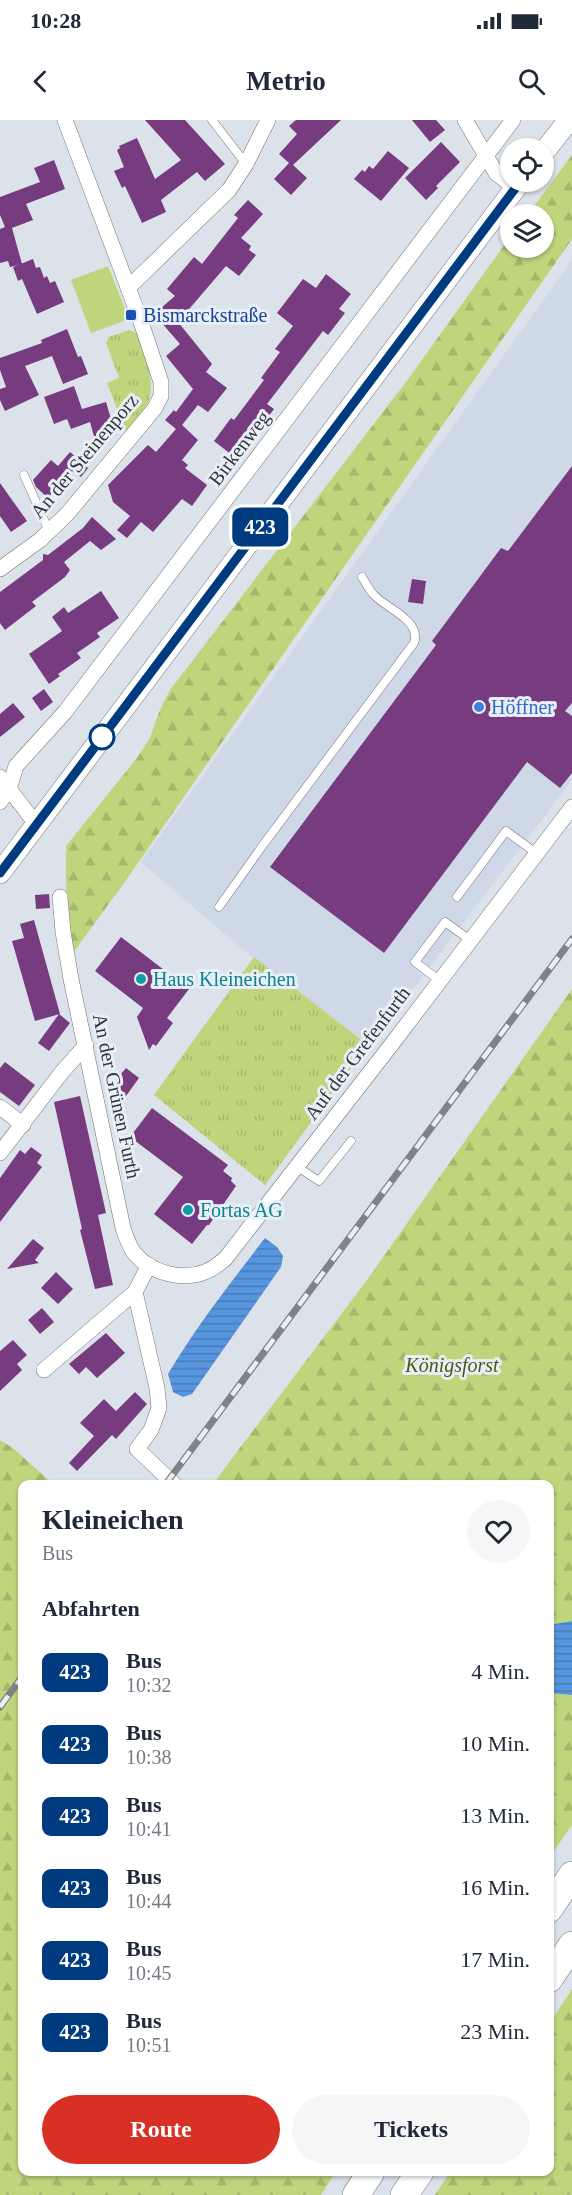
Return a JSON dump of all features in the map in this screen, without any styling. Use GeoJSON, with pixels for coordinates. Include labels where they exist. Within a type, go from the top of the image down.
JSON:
{"type":"FeatureCollection","features":[{"type":"Feature","properties":{"kind":"highway"},"geometry":{"type":"LineString","coordinates":[[554,1902],[572,1875]]}},
{"type":"Feature","properties":{"kind":"highway"},"geometry":{"type":"LineString","coordinates":[[554,1972],[572,1945]]}},
{"type":"Feature","properties":{"kind":"highway"},"geometry":{"type":"LineString","coordinates":[[356,2195],[368,2176]]}},
{"type":"Feature","properties":{"kind":"highway"},"geometry":{"type":"LineString","coordinates":[[404,2195],[417,2176]]}},
{"type":"Feature","properties":{"kind":"main road"},"geometry":{"type":"LineString","coordinates":[[554,139],[569,120]]}},
{"type":"Feature","properties":{"kind":"main road"},"geometry":{"type":"LineString","coordinates":[[0,873],[513,192]]}},
{"type":"Feature","properties":{"kind":"street"},"geometry":{"type":"LineString","coordinates":[[65,120],[128,288],[229,190],[246,164],[268,120]]}},
{"type":"Feature","properties":{"kind":"street"},"geometry":{"type":"LineString","coordinates":[[465,120],[496,173],[500,175]]}},
{"type":"Feature","properties":{"kind":"street","name":"Birkenweg"},"geometry":{"type":"LineString","coordinates":[[3,789],[16,766],[65,712],[513,120]]}},
{"type":"Feature","properties":{"kind":"street","name":"An der Steinenporz"},"geometry":{"type":"LineString","coordinates":[[0,570],[40,540],[68,513],[155,408],[161,396],[161,382],[128,288]]}},
{"type":"Feature","properties":{"kind":"street"},"geometry":{"type":"LineString","coordinates":[[3,789],[36,824]]}},
{"type":"Feature","properties":{"kind":"street","name":"Auf der Grefenfurth"},"geometry":{"type":"LineString","coordinates":[[148,1265],[166,1272],[192,1275],[205,1272],[225,1259],[572,807]]}},
{"type":"Feature","properties":{"kind":"street","name":"An der Grünen Furth"},"geometry":{"type":"LineString","coordinates":[[60,897],[63,932],[123,1228],[134,1253],[148,1265]]}},
{"type":"Feature","properties":{"kind":"street"},"geometry":{"type":"LineString","coordinates":[[0,1153],[62,1072],[86,1045]]}},
{"type":"Feature","properties":{"kind":"street"},"geometry":{"type":"LineString","coordinates":[[0,1107],[22,1125]]}},
{"type":"Feature","properties":{"kind":"street"},"geometry":{"type":"LineString","coordinates":[[44,1370],[135,1292],[148,1265]]}},
{"type":"Feature","properties":{"kind":"street"},"geometry":{"type":"LineString","coordinates":[[135,1292],[157,1388],[159,1408],[151,1430],[137,1449],[170,1480]]}},
{"type":"Feature","properties":{"kind":"lane"},"geometry":{"type":"LineString","coordinates":[[212,120],[246,164]]}},
{"type":"Feature","properties":{"kind":"lane"},"geometry":{"type":"LineString","coordinates":[[24,475],[49,531]]}},
{"type":"Feature","properties":{"kind":"lane"},"geometry":{"type":"LineString","coordinates":[[219,907],[263,844],[416,639],[412,625],[373,594],[362,577]]}},
{"type":"Feature","properties":{"kind":"lane"},"geometry":{"type":"LineString","coordinates":[[457,897],[506,831],[536,853]]}},
{"type":"Feature","properties":{"kind":"lane"},"geometry":{"type":"LineString","coordinates":[[439,980],[415,962],[445,922],[470,940]]}},
{"type":"Feature","properties":{"kind":"lane"},"geometry":{"type":"LineString","coordinates":[[297,1166],[320,1181],[351,1141]]}},
{"type":"Feature","properties":{"kind":"shaded area"},"geometry":{"type":"Polygon","coordinates":[[[572,260],[572,780],[368,1045],[241,948],[141,862],[572,260]]]}},
{"type":"Feature","properties":{"kind":"green space"},"geometry":{"type":"Polygon","coordinates":[[[572,155],[572,239],[73,953],[66,895],[66,846],[137,758],[150,738],[170,690],[409,378],[500,251],[500,258],[554,258],[554,204],[535,204],[544,192],[554,192],[554,179],[572,155]]]}},
{"type":"Feature","properties":{"kind":"green space"},"geometry":{"type":"Polygon","coordinates":[[[108,266],[129,319],[91,333],[71,280],[108,266]]]}},
{"type":"Feature","properties":{"kind":"green space"},"geometry":{"type":"Polygon","coordinates":[[[129,330],[137,333],[149,369],[151,388],[147,406],[126,432],[107,383],[119,378],[106,343],[109,337],[129,330]]]}},
{"type":"Feature","properties":{"kind":"green space"},"geometry":{"type":"Polygon","coordinates":[[[254,957],[368,1045],[265,1185],[154,1095],[254,957]]]}},
{"type":"Feature","properties":{"kind":"green space","name":"Königsforst"},"geometry":{"type":"Polygon","coordinates":[[[572,989],[572,1621],[554,1624],[554,1480],[216,1480],[367,1280],[572,989]]]}},
{"type":"Feature","properties":{"kind":"green space"},"geometry":{"type":"Polygon","coordinates":[[[0,1440],[13,1448],[48,1480],[18,1480],[18,2176],[333,2176],[321,2195],[0,2195],[0,1440]]]}},
{"type":"Feature","properties":{"kind":"green space"},"geometry":{"type":"Polygon","coordinates":[[[554,1693],[572,1695],[572,1825],[554,1851],[554,1693]]]}},
{"type":"Feature","properties":{"kind":"green space"},"geometry":{"type":"Polygon","coordinates":[[[572,1989],[572,2195],[435,2195],[447,2176],[554,2176],[554,2016],[572,1989]]]}},
{"type":"Feature","properties":{"kind":"water"},"geometry":{"type":"Polygon","coordinates":[[[265,1238],[277,1247],[283,1256],[281,1267],[192,1394],[183,1397],[173,1392],[168,1374],[202,1322],[265,1238]]]}},
{"type":"Feature","properties":{"kind":"water"},"geometry":{"type":"Polygon","coordinates":[[[572,1621],[572,1695],[554,1693],[554,1624],[572,1621]]]}},
{"type":"Feature","properties":{"kind":"building"},"geometry":{"type":"Polygon","coordinates":[[[145,120],[185,120],[225,164],[205,181],[197,172],[161,200],[166,212],[142,223],[125,186],[122,188],[114,171],[124,167],[117,150],[119,146],[137,138],[155,179],[181,160],[145,120]]]}},
{"type":"Feature","properties":{"kind":"building"},"geometry":{"type":"Polygon","coordinates":[[[296,120],[341,120],[293,165],[307,178],[291,195],[274,179],[289,163],[279,154],[297,134],[289,126],[296,120]]]}},
{"type":"Feature","properties":{"kind":"building"},"geometry":{"type":"Polygon","coordinates":[[[412,120],[436,120],[445,130],[430,142],[412,120]]]}},
{"type":"Feature","properties":{"kind":"building"},"geometry":{"type":"Polygon","coordinates":[[[441,142],[460,162],[436,186],[438,188],[426,200],[405,178],[441,142]]]}},
{"type":"Feature","properties":{"kind":"building"},"geometry":{"type":"Polygon","coordinates":[[[388,151],[409,168],[381,201],[354,179],[362,170],[365,172],[369,166],[373,169],[388,151]]]}},
{"type":"Feature","properties":{"kind":"building"},"geometry":{"type":"Polygon","coordinates":[[[54,160],[65,189],[26,204],[33,220],[12,228],[22,264],[10,267],[8,261],[0,263],[0,229],[5,227],[0,215],[0,197],[40,182],[34,168],[54,160]]]}},
{"type":"Feature","properties":{"kind":"building"},"geometry":{"type":"Polygon","coordinates":[[[248,200],[263,214],[241,238],[251,246],[249,250],[256,255],[239,276],[226,266],[178,322],[212,364],[206,372],[227,388],[208,412],[198,405],[182,425],[198,440],[182,460],[188,465],[185,468],[207,485],[192,506],[182,499],[153,532],[141,522],[127,538],[117,530],[130,516],[113,502],[108,485],[148,445],[156,452],[176,429],[165,420],[174,410],[176,412],[193,389],[166,356],[180,344],[154,314],[175,296],[167,289],[194,257],[202,264],[238,218],[234,215],[248,200]]]}},
{"type":"Feature","properties":{"kind":"building"},"geometry":{"type":"Polygon","coordinates":[[[33,259],[36,268],[40,267],[44,278],[47,276],[50,283],[55,281],[64,302],[37,314],[22,279],[18,281],[13,267],[33,259]]]}},
{"type":"Feature","properties":{"kind":"building"},"geometry":{"type":"Polygon","coordinates":[[[326,274],[351,294],[339,309],[345,313],[328,335],[323,331],[267,404],[274,409],[237,459],[214,441],[231,418],[234,420],[264,380],[261,378],[280,352],[275,349],[293,326],[277,313],[303,279],[316,288],[326,274]]]}},
{"type":"Feature","properties":{"kind":"building"},"geometry":{"type":"Polygon","coordinates":[[[67,329],[78,357],[81,356],[88,374],[63,384],[52,356],[25,366],[39,395],[5,411],[0,400],[0,389],[6,387],[0,370],[0,358],[42,343],[41,340],[67,329]]]}},
{"type":"Feature","properties":{"kind":"building"},"geometry":{"type":"Polygon","coordinates":[[[74,386],[82,409],[106,402],[113,426],[108,428],[110,436],[95,440],[90,422],[71,429],[67,419],[54,424],[44,397],[74,386]]]}},
{"type":"Feature","properties":{"kind":"building"},"geometry":{"type":"Polygon","coordinates":[[[70,452],[88,468],[81,477],[72,471],[48,498],[36,487],[33,480],[51,460],[58,466],[70,452]]]}},
{"type":"Feature","properties":{"kind":"building","name":"Höffner"},"geometry":{"type":"Polygon","coordinates":[[[572,466],[572,703],[565,711],[572,716],[572,773],[560,788],[527,762],[384,953],[270,867],[436,645],[432,641],[501,548],[508,551],[572,466]]]}},
{"type":"Feature","properties":{"kind":"building"},"geometry":{"type":"Polygon","coordinates":[[[0,483],[27,521],[11,532],[0,516],[0,483]]]}},
{"type":"Feature","properties":{"kind":"building"},"geometry":{"type":"Polygon","coordinates":[[[92,517],[116,539],[101,550],[90,541],[64,562],[70,570],[65,577],[32,602],[36,606],[5,630],[0,623],[0,592],[43,560],[43,554],[48,555],[83,528],[92,517]]]}},
{"type":"Feature","properties":{"kind":"building"},"geometry":{"type":"Polygon","coordinates":[[[412,579],[426,581],[423,604],[408,602],[412,579]]]}},
{"type":"Feature","properties":{"kind":"building"},"geometry":{"type":"Polygon","coordinates":[[[101,591],[119,618],[97,633],[100,637],[77,653],[81,658],[58,674],[60,676],[49,684],[29,654],[62,631],[52,617],[64,607],[68,613],[101,591]]]}},
{"type":"Feature","properties":{"kind":"building"},"geometry":{"type":"Polygon","coordinates":[[[44,689],[53,702],[41,711],[32,698],[44,689]]]}},
{"type":"Feature","properties":{"kind":"building"},"geometry":{"type":"Polygon","coordinates":[[[13,703],[25,717],[0,737],[0,714],[13,703]]]}},
{"type":"Feature","properties":{"kind":"building"},"geometry":{"type":"Polygon","coordinates":[[[49,894],[50,908],[36,909],[35,895],[49,894]]]}},
{"type":"Feature","properties":{"kind":"building"},"geometry":{"type":"Polygon","coordinates":[[[34,920],[60,1014],[35,1021],[12,941],[24,938],[20,924],[34,920]]]}},
{"type":"Feature","properties":{"kind":"building","name":"Haus Kleineichen"},"geometry":{"type":"Polygon","coordinates":[[[121,937],[189,989],[167,1018],[173,1023],[156,1046],[153,1044],[149,1050],[137,1017],[143,1008],[95,971],[121,937]]]}},
{"type":"Feature","properties":{"kind":"building"},"geometry":{"type":"Polygon","coordinates":[[[59,1014],[70,1023],[49,1051],[38,1043],[59,1014]]]}},
{"type":"Feature","properties":{"kind":"building"},"geometry":{"type":"Polygon","coordinates":[[[5,1062],[35,1085],[19,1106],[0,1092],[0,1068],[5,1062]]]}},
{"type":"Feature","properties":{"kind":"building"},"geometry":{"type":"Polygon","coordinates":[[[126,1068],[139,1078],[126,1096],[112,1085],[126,1068]]]}},
{"type":"Feature","properties":{"kind":"building"},"geometry":{"type":"Polygon","coordinates":[[[80,1096],[106,1213],[98,1215],[113,1285],[95,1289],[80,1230],[82,1229],[54,1102],[80,1096]]]}},
{"type":"Feature","properties":{"kind":"building"},"geometry":{"type":"Polygon","coordinates":[[[152,1108],[228,1165],[223,1171],[232,1178],[231,1181],[236,1186],[209,1225],[192,1244],[154,1214],[183,1177],[130,1137],[152,1108]]]}},
{"type":"Feature","properties":{"kind":"building"},"geometry":{"type":"Polygon","coordinates":[[[31,1147],[42,1155],[37,1163],[42,1167],[0,1222],[0,1178],[20,1150],[25,1154],[31,1147]]]}},
{"type":"Feature","properties":{"kind":"building"},"geometry":{"type":"Polygon","coordinates":[[[33,1239],[44,1248],[35,1260],[39,1263],[7,1269],[33,1239]]]}},
{"type":"Feature","properties":{"kind":"building"},"geometry":{"type":"Polygon","coordinates":[[[56,1272],[73,1289],[58,1304],[41,1288],[56,1272]]]}},
{"type":"Feature","properties":{"kind":"building"},"geometry":{"type":"Polygon","coordinates":[[[42,1308],[54,1322],[40,1334],[28,1320],[42,1308]]]}},
{"type":"Feature","properties":{"kind":"building"},"geometry":{"type":"Polygon","coordinates":[[[106,1333],[125,1353],[97,1378],[86,1367],[79,1374],[69,1364],[106,1333]]]}},
{"type":"Feature","properties":{"kind":"building"},"geometry":{"type":"Polygon","coordinates":[[[13,1340],[27,1355],[17,1364],[22,1370],[0,1391],[0,1351],[13,1340]]]}},
{"type":"Feature","properties":{"kind":"building"},"geometry":{"type":"Polygon","coordinates":[[[135,1392],[147,1404],[116,1439],[112,1435],[77,1471],[69,1463],[94,1436],[80,1423],[104,1399],[116,1411],[135,1392]]]}},
{"type":"Feature","properties":{"kind":"railway"},"geometry":{"type":"LineString","coordinates":[[169,1480],[572,939]]}},
{"type":"Feature","properties":{"kind":"railway"},"geometry":{"type":"LineString","coordinates":[[0,1707],[18,1682]]}},
{"type":"Feature","properties":{"kind":"bus line","name":"423"},"geometry":{"type":"LineString","coordinates":[[0,873],[512,192]]}},
{"type":"Feature","properties":{"kind":"place","name":"Bismarckstraße"},"geometry":{"type":"Point","coordinates":[131,315]}},
{"type":"Feature","properties":{"kind":"place","name":"Höffner"},"geometry":{"type":"Point","coordinates":[479,707]}},
{"type":"Feature","properties":{"kind":"place","name":"Haus Kleineichen"},"geometry":{"type":"Point","coordinates":[141,979]}},
{"type":"Feature","properties":{"kind":"place","name":"Fortas AG"},"geometry":{"type":"Point","coordinates":[188,1210]}}]}
